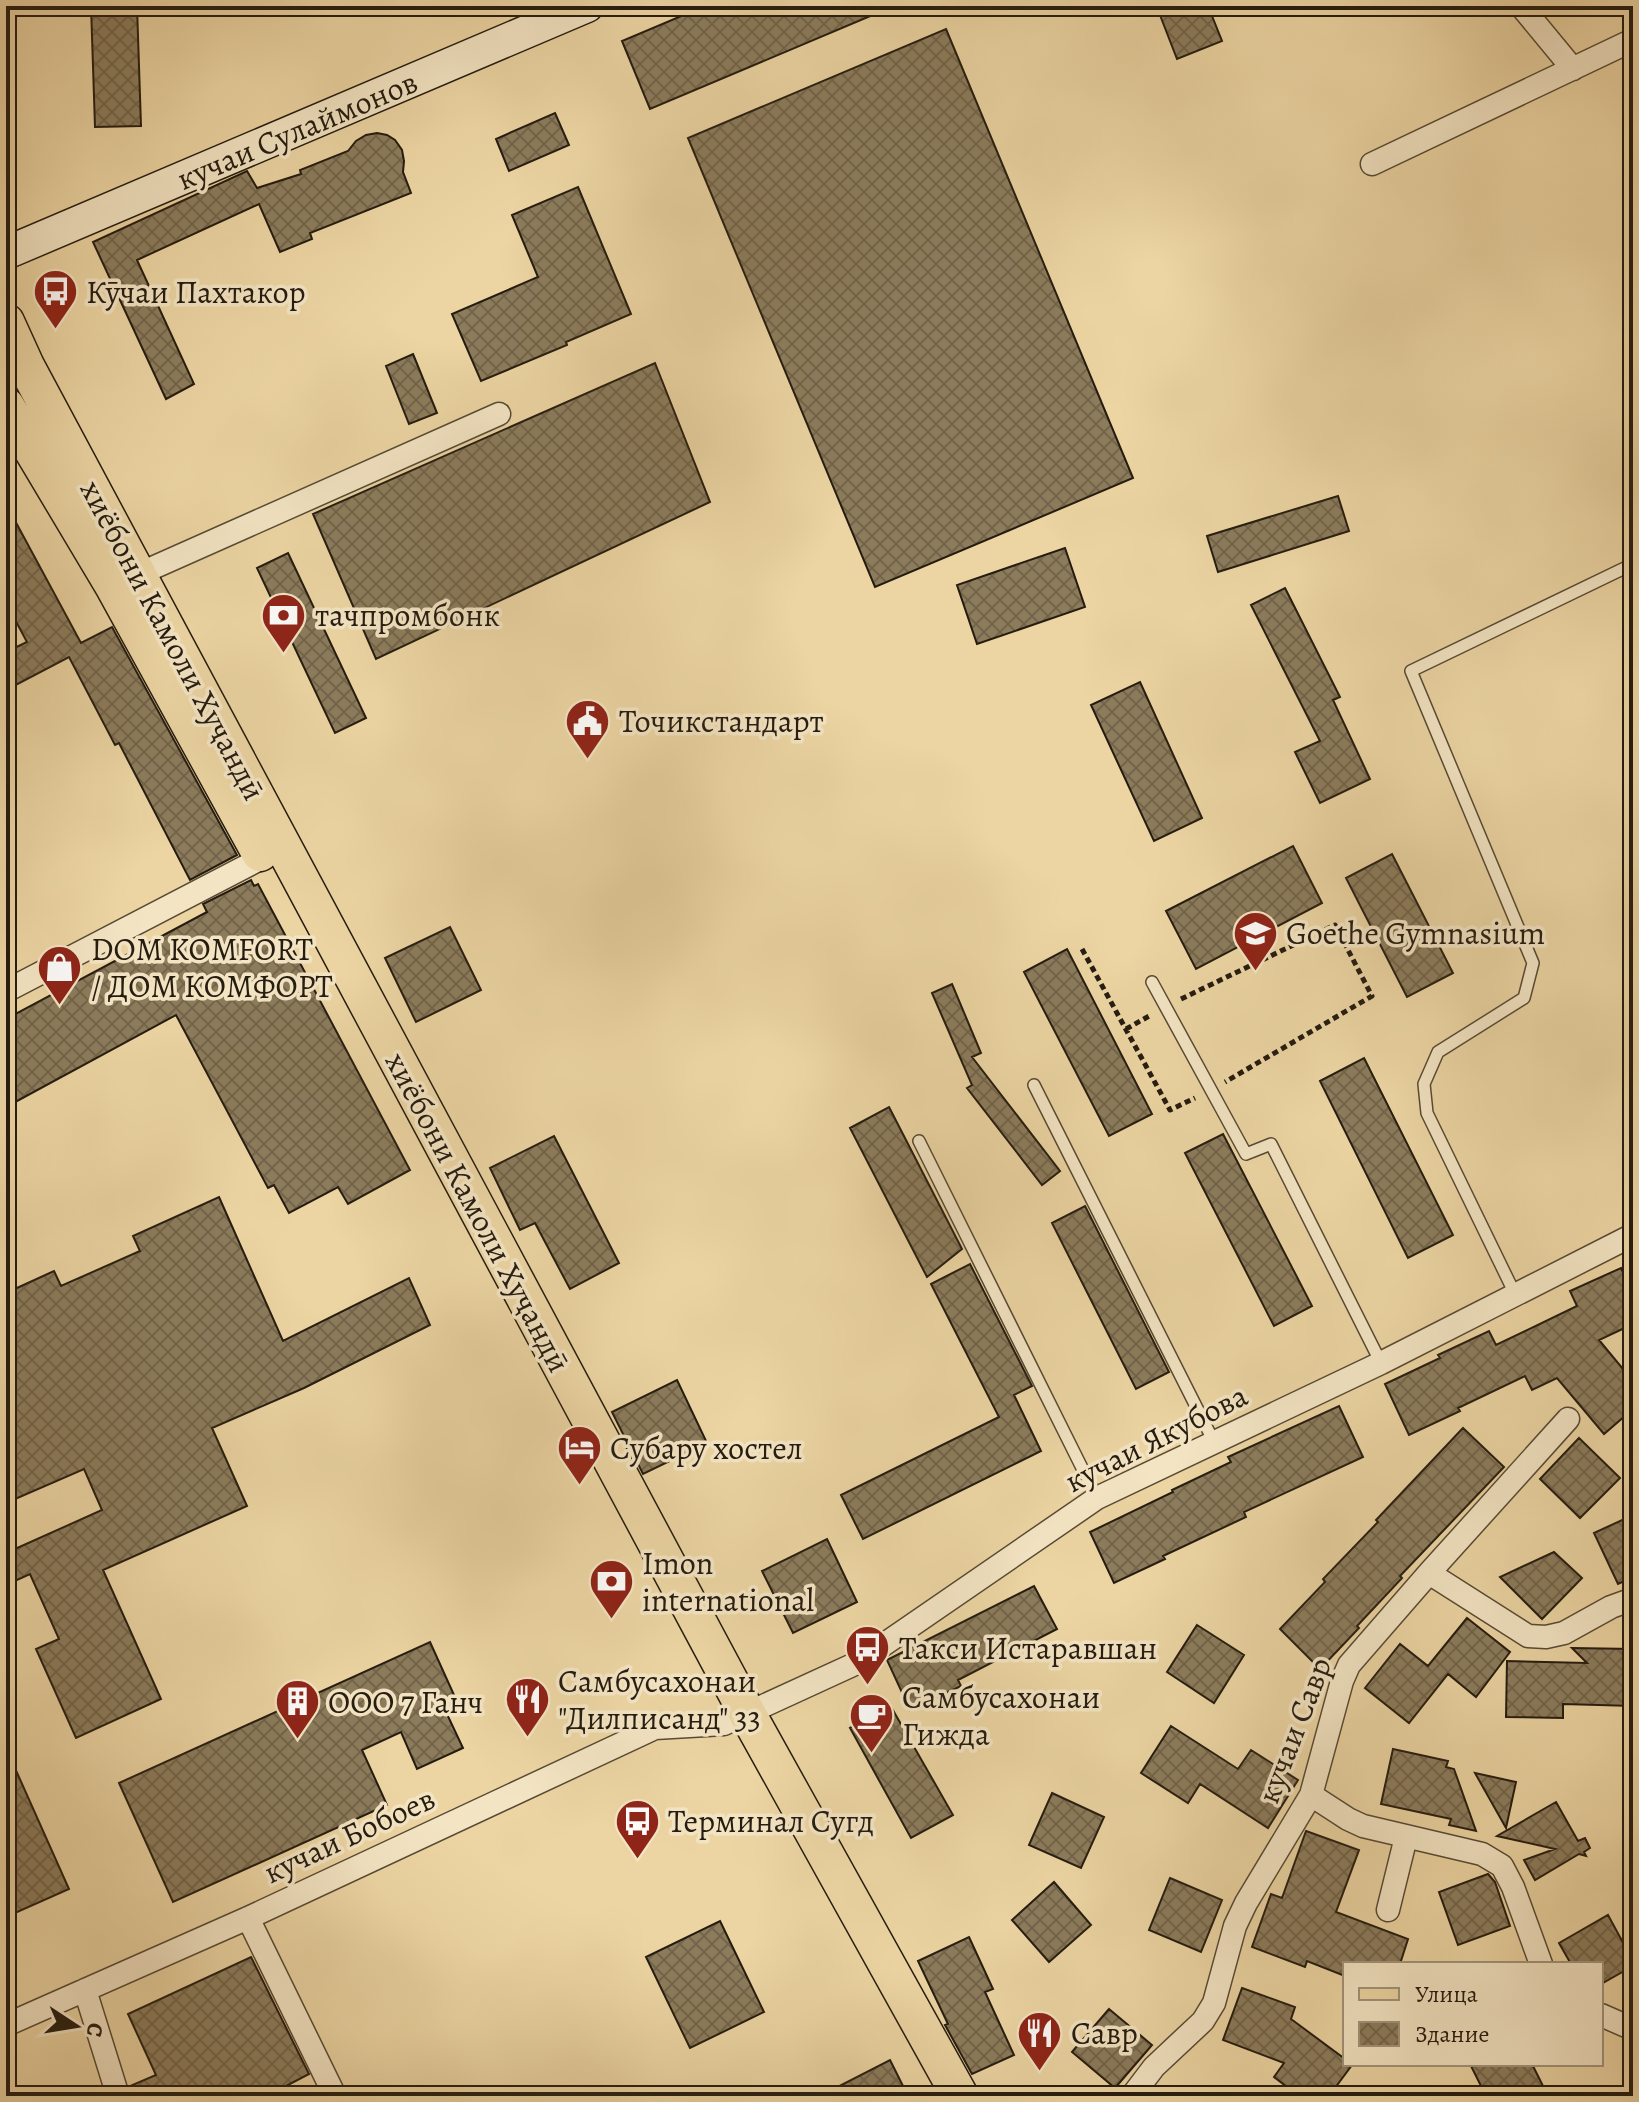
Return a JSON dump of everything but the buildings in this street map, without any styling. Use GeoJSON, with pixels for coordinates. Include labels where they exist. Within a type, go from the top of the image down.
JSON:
{"type":"FeatureCollection","features":[{"type":"Feature","properties":{"kind":"main road","name":"кучаи Сулаймонов"},"geometry":{"type":"LineString","coordinates":[[6,253],[587,6]]}},
{"type":"Feature","properties":{"kind":"main road","name":"хиёбони Камоли Хуҷандӣ"},"geometry":{"type":"LineString","coordinates":[[6,322],[126,580],[736,1718],[960,2096]]}},
{"type":"Feature","properties":{"kind":"main road"},"geometry":{"type":"LineString","coordinates":[[6,406],[126,580],[262,858],[736,1718],[933,2096]]}},
{"type":"Feature","properties":{"kind":"street"},"geometry":{"type":"LineString","coordinates":[[1521,6],[1573,69]]}},
{"type":"Feature","properties":{"kind":"street"},"geometry":{"type":"LineString","coordinates":[[1372,164],[1633,40]]}},
{"type":"Feature","properties":{"kind":"street"},"geometry":{"type":"LineString","coordinates":[[126,580],[499,414]]}},
{"type":"Feature","properties":{"kind":"street"},"geometry":{"type":"LineString","coordinates":[[6,991],[262,858]]}},
{"type":"Feature","properties":{"kind":"street","name":"кучаи Якубова"},"geometry":{"type":"LineString","coordinates":[[736,1718],[857,1663],[1097,1498],[1381,1363],[1633,1235]]}},
{"type":"Feature","properties":{"kind":"street","name":"кучаи Савр"},"geometry":{"type":"LineString","coordinates":[[1132,2096],[1154,2067],[1203,2021],[1214,2003],[1235,1926],[1311,1795],[1349,1665],[1568,1419]]}},
{"type":"Feature","properties":{"kind":"street"},"geometry":{"type":"LineString","coordinates":[[1429,1573],[1528,1636],[1546,1637],[1564,1633],[1611,1607],[1633,1599]]}},
{"type":"Feature","properties":{"kind":"street","name":"кучаи Бобоев"},"geometry":{"type":"LineString","coordinates":[[6,2025],[248,1918],[655,1728],[736,1718]]}},
{"type":"Feature","properties":{"kind":"street"},"geometry":{"type":"LineString","coordinates":[[1311,1795],[1363,1826],[1482,1854],[1502,1866],[1513,1887],[1540,1962]]}},
{"type":"Feature","properties":{"kind":"street"},"geometry":{"type":"LineString","coordinates":[[1388,1910],[1406,1837]]}},
{"type":"Feature","properties":{"kind":"street"},"geometry":{"type":"LineString","coordinates":[[248,1918],[335,2096]]}},
{"type":"Feature","properties":{"kind":"street"},"geometry":{"type":"LineString","coordinates":[[85,1990],[118,2096]]}},
{"type":"Feature","properties":{"kind":"street"},"geometry":{"type":"LineString","coordinates":[[1603,2016],[1633,2029]]}},
{"type":"Feature","properties":{"kind":"lane"},"geometry":{"type":"LineString","coordinates":[[1515,1294],[1427,1113],[1424,1084],[1438,1052],[1524,998],[1533,963],[1411,671],[1633,564]]}},
{"type":"Feature","properties":{"kind":"lane"},"geometry":{"type":"LineString","coordinates":[[1152,982],[1246,1154],[1271,1144],[1381,1363]]}},
{"type":"Feature","properties":{"kind":"lane"},"geometry":{"type":"LineString","coordinates":[[1034,1085],[1214,1442]]}},
{"type":"Feature","properties":{"kind":"lane"},"geometry":{"type":"LineString","coordinates":[[919,1141],[1097,1498]]}},
{"type":"Feature","properties":{"kind":"path"},"geometry":{"type":"LineString","coordinates":[[1082,949],[1170,1110],[1211,1090],[1372,996],[1335,925],[1126,1029]]}},
{"type":"Feature","properties":{"kind":"place","name":"Кӯчаи Пахтакор"},"geometry":{"type":"Point","coordinates":[55,331]}},
{"type":"Feature","properties":{"kind":"place","name":"тачпромбонк"},"geometry":{"type":"Point","coordinates":[284,654]}},
{"type":"Feature","properties":{"kind":"place","name":"Точикстандарт"},"geometry":{"type":"Point","coordinates":[588,760]}},
{"type":"Feature","properties":{"kind":"place","name":"Goethe Gymnasium"},"geometry":{"type":"Point","coordinates":[1255,972]}},
{"type":"Feature","properties":{"kind":"place","name":"DOM KOMFORT / ДОМ КОМФОРТ"},"geometry":{"type":"Point","coordinates":[60,1006]}},
{"type":"Feature","properties":{"kind":"place","name":"Субару хостел"},"geometry":{"type":"Point","coordinates":[579,1487]}},
{"type":"Feature","properties":{"kind":"place","name":"Imon international"},"geometry":{"type":"Point","coordinates":[611,1620]}},
{"type":"Feature","properties":{"kind":"place","name":"Такси Истаравшан"},"geometry":{"type":"Point","coordinates":[868,1687]}},
{"type":"Feature","properties":{"kind":"place","name":"Самбусахонаи \"Дилписанд\" 33"},"geometry":{"type":"Point","coordinates":[527,1738]}},
{"type":"Feature","properties":{"kind":"place","name":"ООО 7 Ганч"},"geometry":{"type":"Point","coordinates":[297,1741]}},
{"type":"Feature","properties":{"kind":"place","name":"Самбусахонаи Гижда"},"geometry":{"type":"Point","coordinates":[871,1754]}},
{"type":"Feature","properties":{"kind":"place","name":"Терминал Сугд"},"geometry":{"type":"Point","coordinates":[637,1860]}},
{"type":"Feature","properties":{"kind":"place","name":"Савр"},"geometry":{"type":"Point","coordinates":[1040,2072]}}]}
